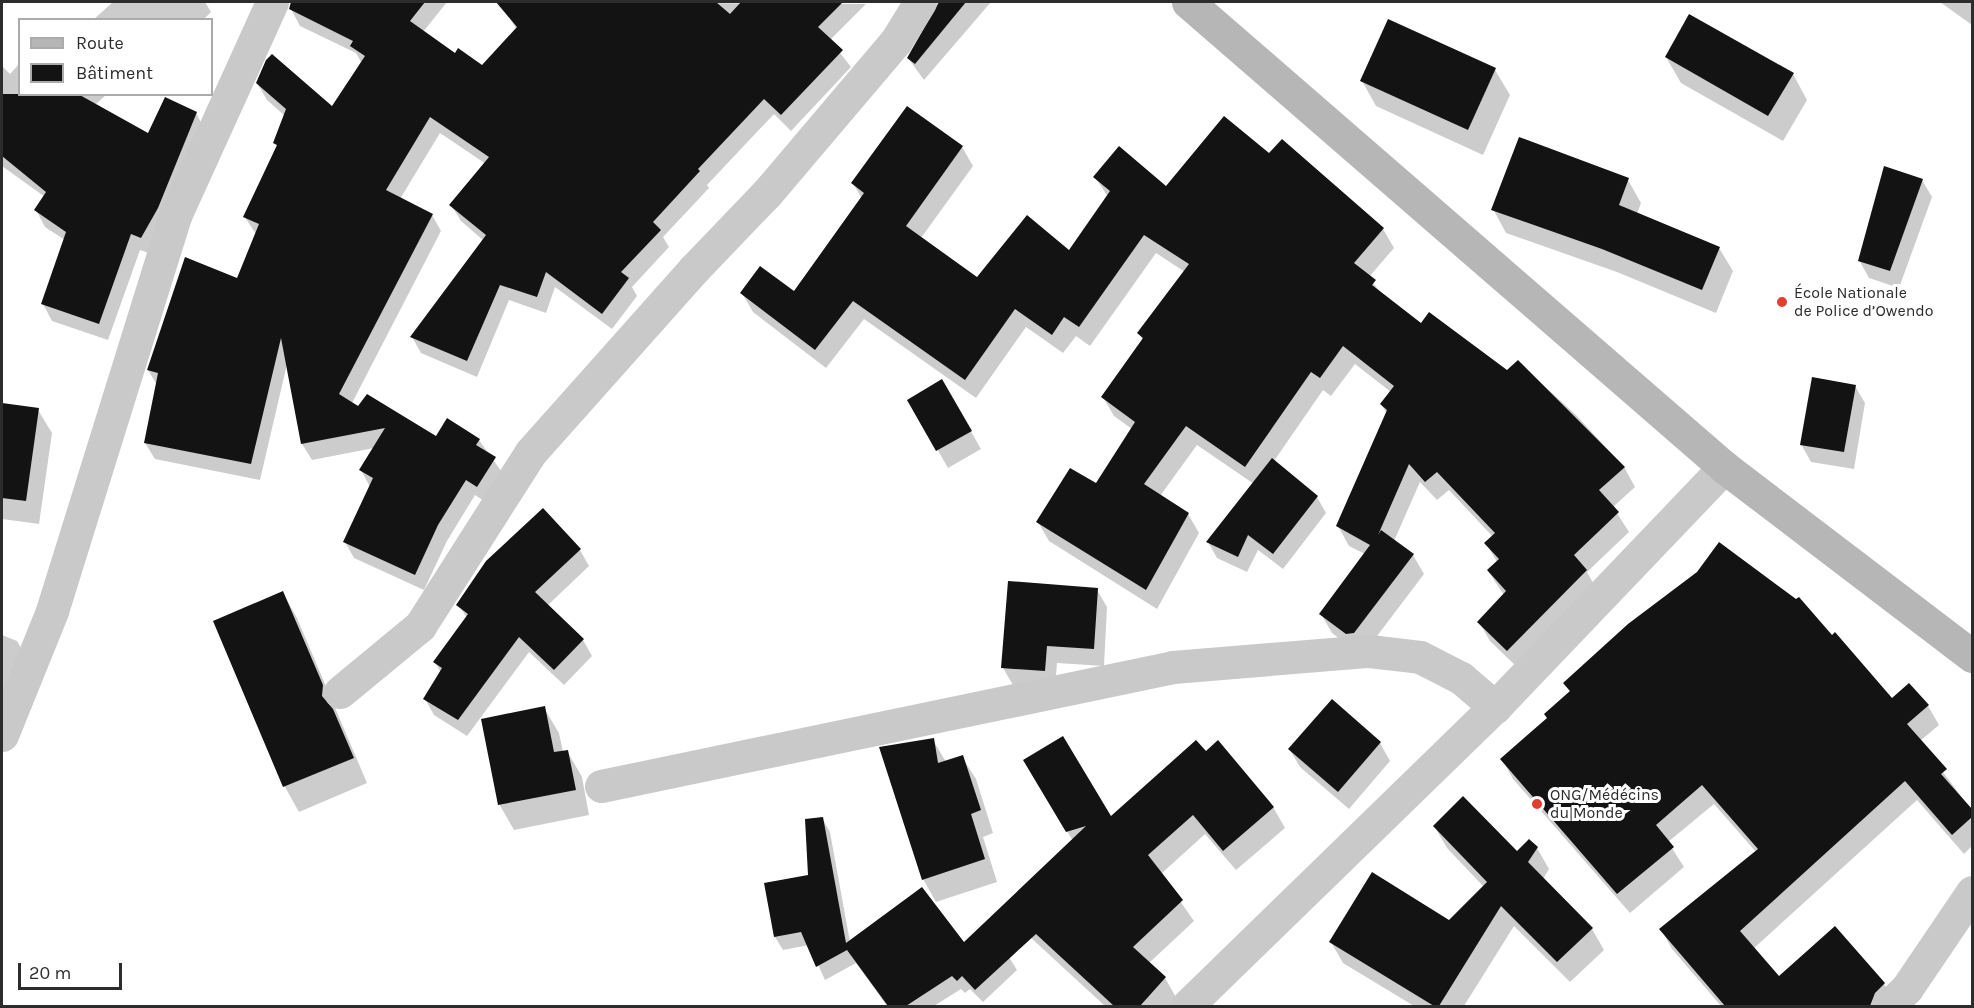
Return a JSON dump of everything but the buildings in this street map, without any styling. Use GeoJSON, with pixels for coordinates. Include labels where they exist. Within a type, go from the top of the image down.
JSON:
{"type":"FeatureCollection","features":[{"type":"Feature","properties":{"kind":"street"},"geometry":{"type":"LineString","coordinates":[[2,735],[52,611],[175,216],[272,2]]}},
{"type":"Feature","properties":{"kind":"street"},"geometry":{"type":"LineString","coordinates":[[340,692],[420,626],[531,452],[774,185],[896,41],[920,2]]}},
{"type":"Feature","properties":{"kind":"street"},"geometry":{"type":"LineString","coordinates":[[1188,2],[1724,467],[1972,656]]}},
{"type":"Feature","properties":{"kind":"street"},"geometry":{"type":"LineString","coordinates":[[1187,1006],[1495,707],[1724,467]]}},
{"type":"Feature","properties":{"kind":"street"},"geometry":{"type":"LineString","coordinates":[[601,786],[1173,667],[1379,652],[1420,657],[1461,678],[1495,707]]}},
{"type":"Feature","properties":{"kind":"street"},"geometry":{"type":"LineString","coordinates":[[1888,1006],[1907,988],[1972,892]]}},
{"type":"Feature","properties":{"kind":"place","name":"École Nationale de Police d’Owendo"},"geometry":{"type":"Point","coordinates":[1782,302]}},
{"type":"Feature","properties":{"kind":"place","name":"ONG/Médécins du Monde"},"geometry":{"type":"Point","coordinates":[1537,804]}}]}
